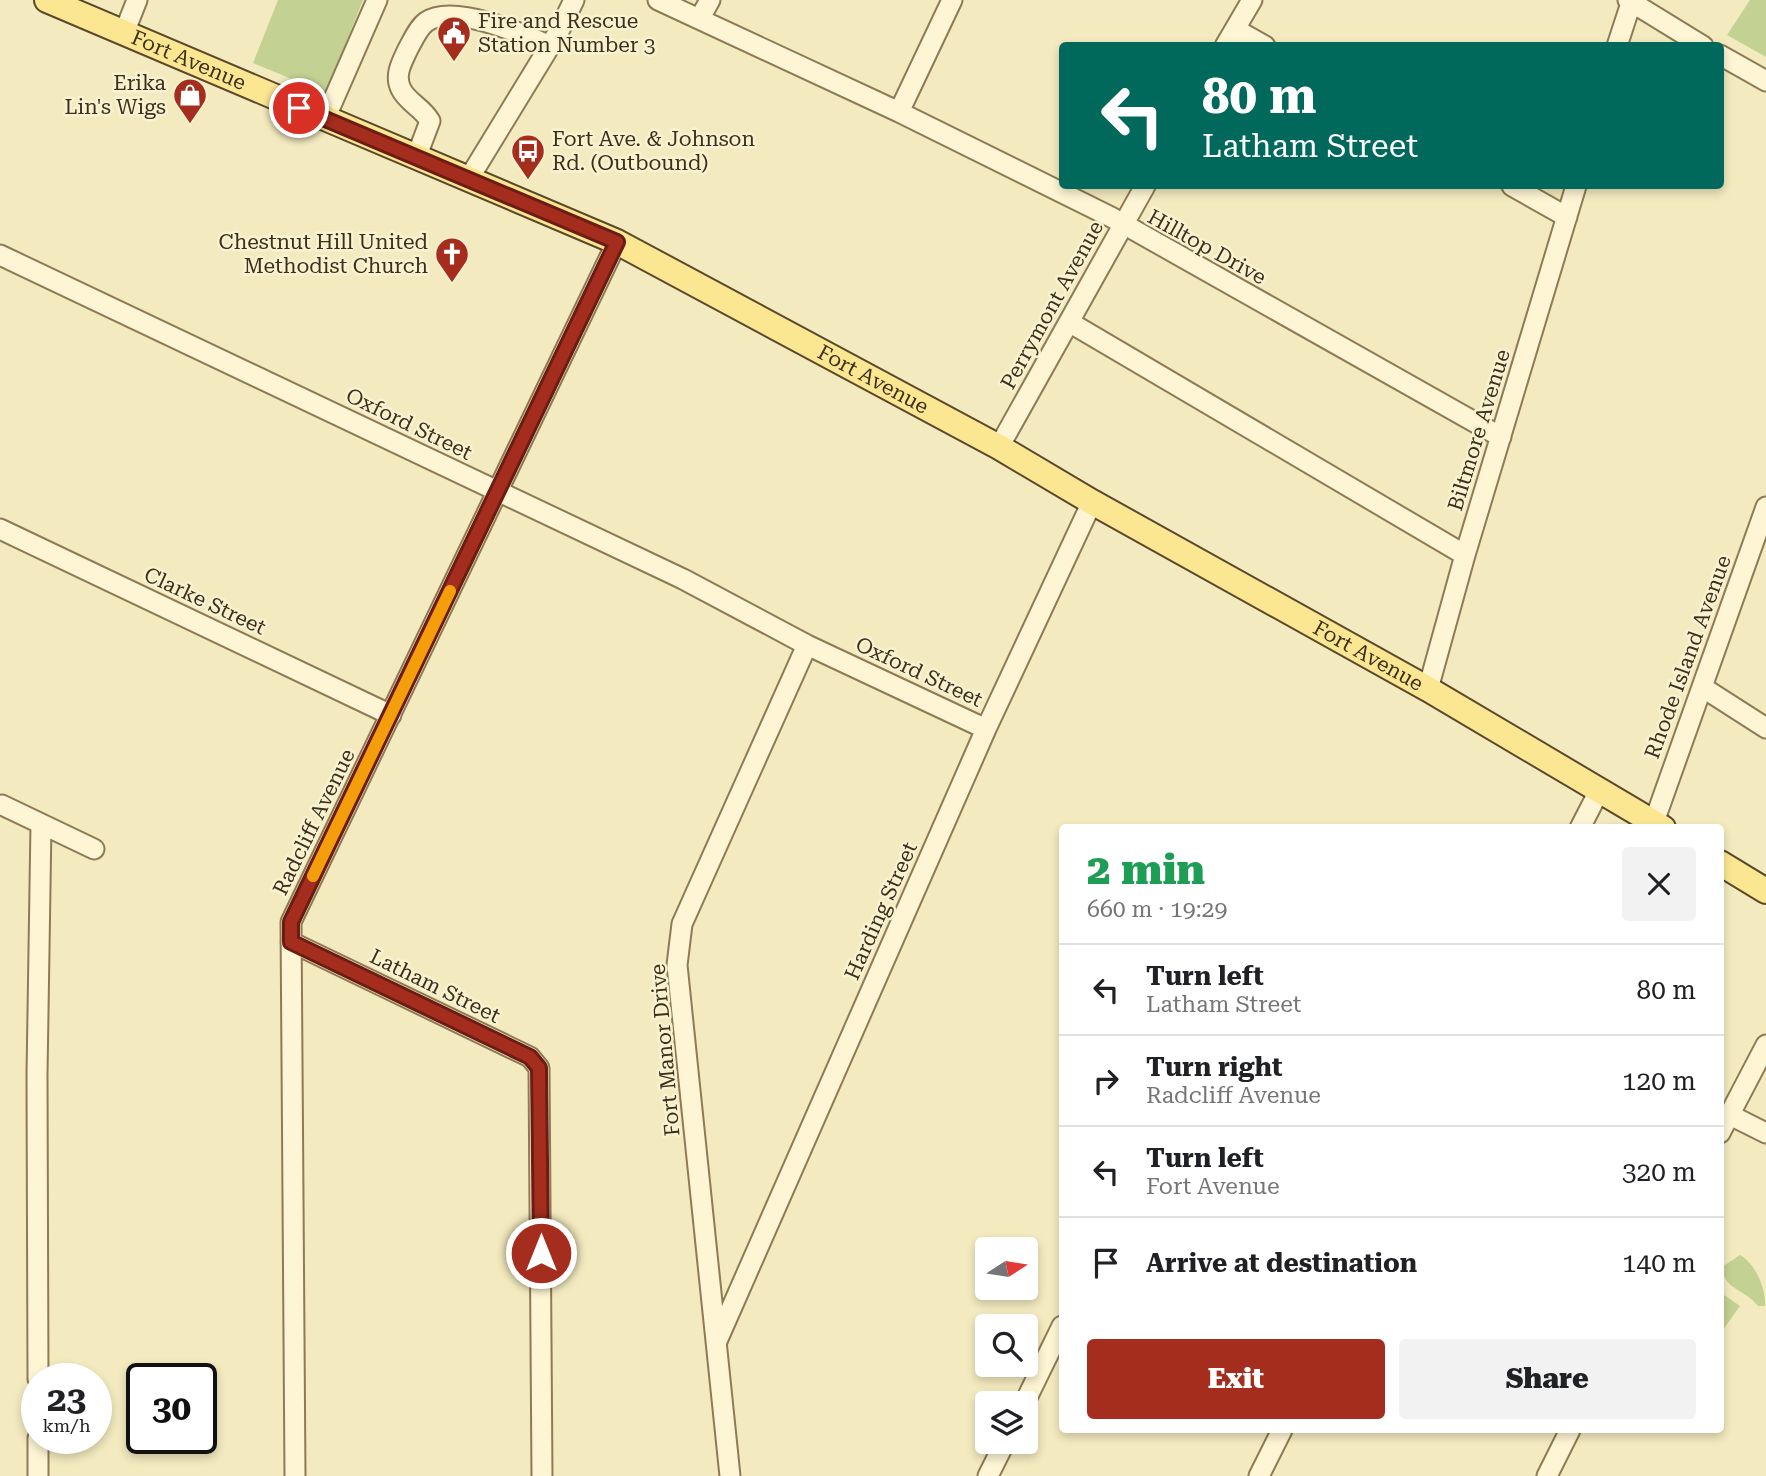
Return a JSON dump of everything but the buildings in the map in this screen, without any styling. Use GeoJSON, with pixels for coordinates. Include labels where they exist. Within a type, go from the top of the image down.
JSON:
{"type":"FeatureCollection","features":[{"type":"Feature","properties":{"kind":"main road","name":"Fort Avenue"},"geometry":{"type":"LineString","coordinates":[[50,1],[617,242],[999,447],[1092,502],[1428,689],[1657,824]]}},
{"type":"Feature","properties":{"kind":"main road"},"geometry":{"type":"LineString","coordinates":[[1724,865],[1766,891]]}},
{"type":"Feature","properties":{"kind":"street"},"geometry":{"type":"LineString","coordinates":[[124,33],[138,0]]}},
{"type":"Feature","properties":{"kind":"street"},"geometry":{"type":"LineString","coordinates":[[325,119],[377,0]]}},
{"type":"Feature","properties":{"kind":"street"},"geometry":{"type":"LineString","coordinates":[[468,180],[550,46],[574,0]]}},
{"type":"Feature","properties":{"kind":"street","name":"Hilltop Drive"},"geometry":{"type":"LineString","coordinates":[[658,0],[899,112],[1122,225],[1501,437]]}},
{"type":"Feature","properties":{"kind":"street"},"geometry":{"type":"LineString","coordinates":[[701,18],[710,0]]}},
{"type":"Feature","properties":{"kind":"street"},"geometry":{"type":"LineString","coordinates":[[899,112],[952,0]]}},
{"type":"Feature","properties":{"kind":"street"},"geometry":{"type":"LineString","coordinates":[[1249,42],[1230,37],[1252,0]]}},
{"type":"Feature","properties":{"kind":"street"},"geometry":{"type":"LineString","coordinates":[[1618,42],[1630,1],[1697,42]]}},
{"type":"Feature","properties":{"kind":"street"},"geometry":{"type":"LineString","coordinates":[[416,158],[430,121],[401,90],[398,78],[404,57],[425,22],[450,16],[482,21],[550,46]]}},
{"type":"Feature","properties":{"kind":"street"},"geometry":{"type":"LineString","coordinates":[[1724,57],[1766,82]]}},
{"type":"Feature","properties":{"kind":"street","name":"Perrymont Avenue"},"geometry":{"type":"LineString","coordinates":[[999,447],[1143,189]]}},
{"type":"Feature","properties":{"kind":"street"},"geometry":{"type":"LineString","coordinates":[[1516,189],[1567,217]]}},
{"type":"Feature","properties":{"kind":"street","name":"Biltmore Avenue"},"geometry":{"type":"LineString","coordinates":[[1428,689],[1465,555],[1575,189]]}},
{"type":"Feature","properties":{"kind":"street","name":"Radcliff Avenue"},"geometry":{"type":"LineString","coordinates":[[295,1476],[291,922],[617,242]]}},
{"type":"Feature","properties":{"kind":"street","name":"Oxford Street"},"geometry":{"type":"LineString","coordinates":[[0,255],[683,579],[807,645],[986,729]]}},
{"type":"Feature","properties":{"kind":"street"},"geometry":{"type":"LineString","coordinates":[[1069,322],[1465,555]]}},
{"type":"Feature","properties":{"kind":"street","name":"Harding Street"},"geometry":{"type":"LineString","coordinates":[[717,1341],[986,729],[1092,502]]}},
{"type":"Feature","properties":{"kind":"street","name":"Rhode Island Avenue"},"geometry":{"type":"LineString","coordinates":[[1659,824],[1702,687],[1766,507]]}},
{"type":"Feature","properties":{"kind":"street","name":"Clarke Street"},"geometry":{"type":"LineString","coordinates":[[0,529],[391,715]]}},
{"type":"Feature","properties":{"kind":"street","name":"Fort Manor Drive"},"geometry":{"type":"LineString","coordinates":[[730,1476],[677,965],[682,923],[807,645]]}},
{"type":"Feature","properties":{"kind":"street"},"geometry":{"type":"LineString","coordinates":[[1702,687],[1766,728]]}},
{"type":"Feature","properties":{"kind":"street"},"geometry":{"type":"LineString","coordinates":[[1582,824],[1599,792]]}},
{"type":"Feature","properties":{"kind":"street"},"geometry":{"type":"LineString","coordinates":[[2,805],[94,849]]}},
{"type":"Feature","properties":{"kind":"street"},"geometry":{"type":"LineString","coordinates":[[38,1363],[37,1075],[41,824]]}},
{"type":"Feature","properties":{"kind":"street","name":"Latham Street"},"geometry":{"type":"LineString","coordinates":[[291,942],[530,1057],[539,1068],[542,1476]]}},
{"type":"Feature","properties":{"kind":"street"},"geometry":{"type":"LineString","coordinates":[[1724,1126],[1766,1045]]}},
{"type":"Feature","properties":{"kind":"street"},"geometry":{"type":"LineString","coordinates":[[1730,1115],[1766,1133]]}},
{"type":"Feature","properties":{"kind":"street"},"geometry":{"type":"LineString","coordinates":[[1030,1391],[1059,1332]]}},
{"type":"Feature","properties":{"kind":"street"},"geometry":{"type":"LineString","coordinates":[[1259,1476],[1280,1433]]}},
{"type":"Feature","properties":{"kind":"street"},"geometry":{"type":"LineString","coordinates":[[1547,1476],[1568,1433]]}},
{"type":"Feature","properties":{"kind":"street"},"geometry":{"type":"LineString","coordinates":[[38,1454],[38,1476]]}},
{"type":"Feature","properties":{"kind":"street"},"geometry":{"type":"LineString","coordinates":[[988,1476],[999,1454]]}},
{"type":"Feature","properties":{"kind":"green space"},"geometry":{"type":"Polygon","coordinates":[[[278,0],[363,0],[326,93],[253,63],[278,0]]]}},
{"type":"Feature","properties":{"kind":"green space"},"geometry":{"type":"Polygon","coordinates":[[[1750,0],[1766,0],[1766,57],[1727,35],[1750,0]]]}},
{"type":"Feature","properties":{"kind":"green space"},"geometry":{"type":"Polygon","coordinates":[[[1740,1255],[1746,1259],[1759,1278],[1765,1306],[1758,1306],[1731,1285],[1724,1275],[1724,1266],[1740,1255]]]}},
{"type":"Feature","properties":{"kind":"green space"},"geometry":{"type":"Polygon","coordinates":[[[1724,1295],[1740,1306],[1724,1328],[1724,1295]]]}},
{"type":"Feature","properties":{"kind":"slow traffic"},"geometry":{"type":"LineString","coordinates":[[313,876],[450,591]]}},
{"type":"Feature","properties":{"kind":"place","name":"Fire and Rescue Station Number 3"},"geometry":{"type":"Point","coordinates":[454,63]}},
{"type":"Feature","properties":{"kind":"place","name":"Erika Lin's Wigs"},"geometry":{"type":"Point","coordinates":[190,125]}},
{"type":"Feature","properties":{"kind":"place","name":"Fort Ave. & Johnson Rd. (Outbound)"},"geometry":{"type":"Point","coordinates":[528,181]}},
{"type":"Feature","properties":{"kind":"place","name":"Chestnut Hill United Methodist Church"},"geometry":{"type":"Point","coordinates":[452,284]}},
{"type":"Feature","properties":{"kind":"route"},"geometry":{"type":"LineString","coordinates":[[299,108],[617,242],[291,922],[291,942],[530,1057],[539,1068],[541,1253]]}}]}
